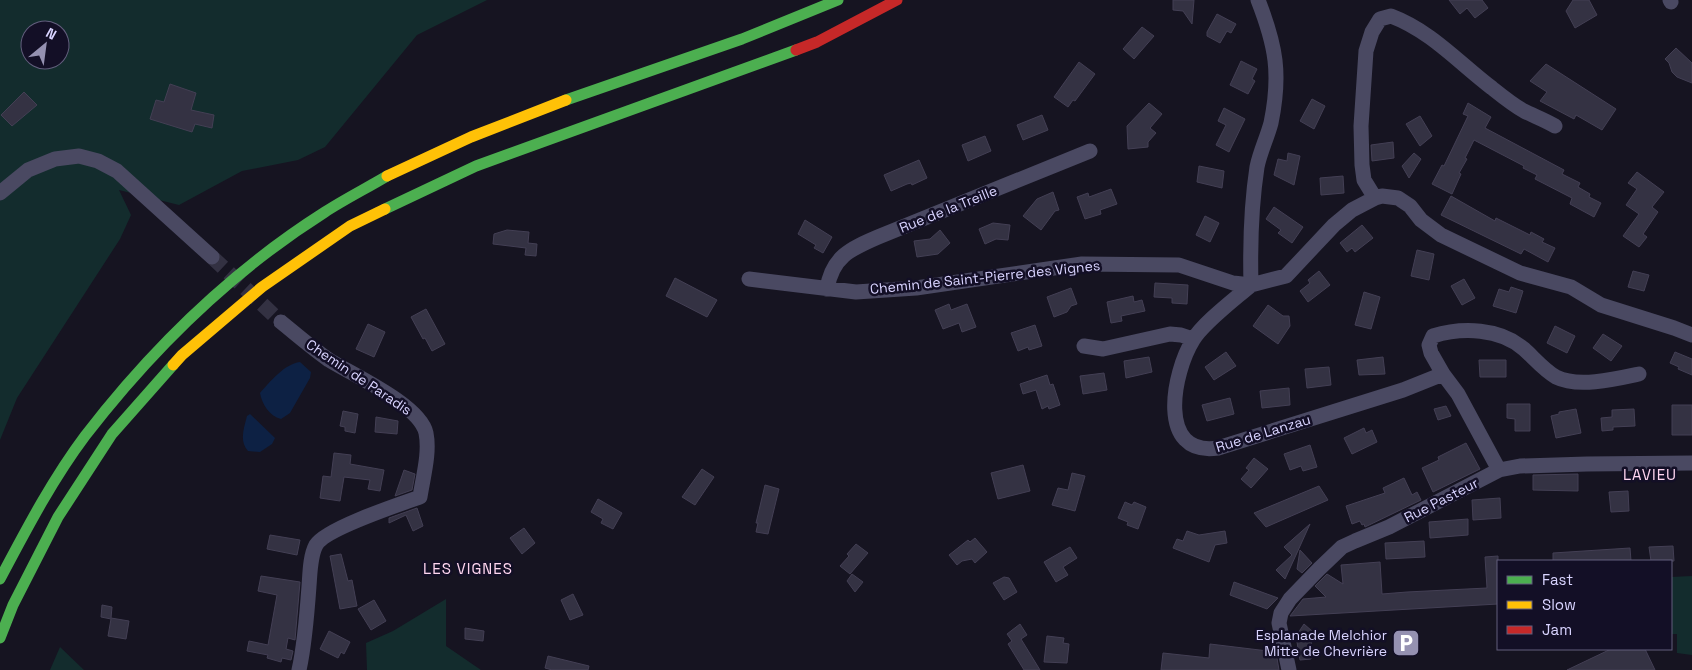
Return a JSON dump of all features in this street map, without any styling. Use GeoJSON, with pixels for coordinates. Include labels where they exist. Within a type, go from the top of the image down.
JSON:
{"type":"FeatureCollection","features":[{"type":"Feature","properties":{"kind":"highway"},"geometry":{"type":"LineString","coordinates":[[0,579],[43,498],[95,423],[131,378],[173,334],[210,300],[292,233],[373,183],[468,138],[579,95],[733,44],[838,0]]}},
{"type":"Feature","properties":{"kind":"highway"},"geometry":{"type":"LineString","coordinates":[[0,638],[13,605],[58,517],[112,434],[182,355],[262,287],[350,226],[476,166],[817,42],[897,0]]}},
{"type":"Feature","properties":{"kind":"street"},"geometry":{"type":"LineString","coordinates":[[1251,285],[1250,240],[1252,202],[1258,164],[1270,125],[1276,92],[1276,62],[1269,29],[1258,0]]}},
{"type":"Feature","properties":{"kind":"street"},"geometry":{"type":"LineString","coordinates":[[1375,198],[1364,180],[1361,126],[1366,51],[1372,32],[1380,19],[1391,16],[1410,24],[1433,39],[1471,72],[1515,105],[1555,126]]}},
{"type":"Feature","properties":{"kind":"street","name":"Rue de la Treille"},"geometry":{"type":"LineString","coordinates":[[827,289],[829,275],[837,261],[856,247],[1090,151]]}},
{"type":"Feature","properties":{"kind":"street"},"geometry":{"type":"LineString","coordinates":[[0,193],[28,170],[55,159],[79,156],[98,161],[118,171],[212,258]]}},
{"type":"Feature","properties":{"kind":"street","name":"Chemin de Saint-Pierre des Vignes"},"geometry":{"type":"LineString","coordinates":[[749,279],[856,292],[916,288],[1082,264],[1099,264],[1179,265],[1233,283],[1251,285],[1286,276],[1334,225],[1352,210],[1382,196],[1398,198],[1410,206],[1421,220],[1441,235],[1520,273],[1571,287],[1601,305],[1692,335]]}},
{"type":"Feature","properties":{"kind":"street","name":"Rue de Lanzau"},"geometry":{"type":"LineString","coordinates":[[1251,285],[1193,338],[1179,374],[1174,406],[1177,427],[1183,438],[1192,445],[1205,450],[1218,448],[1403,390],[1443,374]]}},
{"type":"Feature","properties":{"kind":"street","name":"Chemin de Paradis"},"geometry":{"type":"LineString","coordinates":[[281,322],[329,360],[405,406],[418,418],[426,431],[427,450],[420,497],[393,506],[329,534],[316,545],[311,570],[299,670]]}},
{"type":"Feature","properties":{"kind":"street"},"geometry":{"type":"LineString","coordinates":[[1499,470],[1458,394],[1431,354],[1429,345],[1433,336],[1443,333],[1481,331],[1503,335],[1557,377],[1577,382],[1611,380],[1639,374]]}},
{"type":"Feature","properties":{"kind":"street"},"geometry":{"type":"LineString","coordinates":[[1084,346],[1103,349],[1170,334],[1193,338]]}},
{"type":"Feature","properties":{"kind":"street","name":"Rue Pasteur"},"geometry":{"type":"LineString","coordinates":[[1289,670],[1280,628],[1281,613],[1290,599],[1342,548],[1389,527],[1499,470],[1520,466],[1692,463]]}},
{"type":"Feature","properties":{"kind":"green space"},"geometry":{"type":"Polygon","coordinates":[[[0,0],[487,0],[417,35],[325,147],[298,160],[242,171],[179,205],[119,190],[131,215],[120,239],[17,398],[0,440],[0,0]]]}},
{"type":"Feature","properties":{"kind":"green space"},"geometry":{"type":"Polygon","coordinates":[[[1692,576],[1692,655],[1677,653],[1677,634],[1672,634],[1672,577],[1692,576]]]}},
{"type":"Feature","properties":{"kind":"green space"},"geometry":{"type":"Polygon","coordinates":[[[446,599],[446,646],[481,670],[367,670],[366,643],[393,631],[446,599]]]}},
{"type":"Feature","properties":{"kind":"green space"},"geometry":{"type":"Polygon","coordinates":[[[60,647],[84,670],[50,670],[60,647]]]}},
{"type":"Feature","properties":{"kind":"water"},"geometry":{"type":"Polygon","coordinates":[[[300,362],[311,372],[310,378],[290,413],[281,419],[267,409],[260,393],[288,366],[300,362]]]}},
{"type":"Feature","properties":{"kind":"water"},"geometry":{"type":"Polygon","coordinates":[[[250,414],[275,438],[272,444],[260,452],[248,451],[245,447],[243,434],[247,416],[250,414]]]}},
{"type":"Feature","properties":{"kind":"building"},"geometry":{"type":"Polygon","coordinates":[[[1173,0],[1194,0],[1192,24],[1183,11],[1173,10],[1173,0]]]}},
{"type":"Feature","properties":{"kind":"building"},"geometry":{"type":"Polygon","coordinates":[[[1449,0],[1482,0],[1488,8],[1475,18],[1467,8],[1460,14],[1449,0]]]}},
{"type":"Feature","properties":{"kind":"building"},"geometry":{"type":"Polygon","coordinates":[[[1573,0],[1589,0],[1597,15],[1575,28],[1566,11],[1573,0]]]}},
{"type":"Feature","properties":{"kind":"building"},"geometry":{"type":"Polygon","coordinates":[[[1217,14],[1236,24],[1231,33],[1227,31],[1220,43],[1207,36],[1207,32],[1217,14]]]}},
{"type":"Feature","properties":{"kind":"building"},"geometry":{"type":"Polygon","coordinates":[[[1142,27],[1154,36],[1134,59],[1123,49],[1142,27]]]}},
{"type":"Feature","properties":{"kind":"building"},"geometry":{"type":"Polygon","coordinates":[[[1676,48],[1692,63],[1692,83],[1677,77],[1665,59],[1676,48]]]}},
{"type":"Feature","properties":{"kind":"building"},"geometry":{"type":"Polygon","coordinates":[[[1241,61],[1257,69],[1252,79],[1255,81],[1248,94],[1230,85],[1241,61]]]}},
{"type":"Feature","properties":{"kind":"building"},"geometry":{"type":"Polygon","coordinates":[[[1079,62],[1095,74],[1075,101],[1073,100],[1068,107],[1054,97],[1079,62]]]}},
{"type":"Feature","properties":{"kind":"building"},"geometry":{"type":"Polygon","coordinates":[[[1546,64],[1616,109],[1602,130],[1576,115],[1574,119],[1540,101],[1547,92],[1530,81],[1546,64]]]}},
{"type":"Feature","properties":{"kind":"building"},"geometry":{"type":"Polygon","coordinates":[[[170,84],[196,93],[191,110],[214,115],[212,128],[195,124],[192,132],[150,119],[156,100],[164,102],[170,84]]]}},
{"type":"Feature","properties":{"kind":"building"},"geometry":{"type":"Polygon","coordinates":[[[24,92],[37,105],[12,126],[1,115],[24,92]]]}},
{"type":"Feature","properties":{"kind":"building"},"geometry":{"type":"Polygon","coordinates":[[[1312,99],[1325,106],[1314,129],[1300,121],[1312,99]]]}},
{"type":"Feature","properties":{"kind":"building"},"geometry":{"type":"Polygon","coordinates":[[[1149,103],[1162,114],[1150,128],[1156,133],[1148,142],[1148,147],[1128,149],[1127,126],[1149,103]]]}},
{"type":"Feature","properties":{"kind":"building"},"geometry":{"type":"Polygon","coordinates":[[[1468,103],[1491,117],[1485,128],[1564,170],[1562,174],[1580,183],[1578,187],[1590,194],[1589,197],[1601,203],[1594,217],[1570,204],[1572,198],[1535,179],[1537,175],[1523,168],[1524,166],[1474,140],[1465,158],[1467,159],[1459,173],[1461,174],[1452,194],[1432,184],[1442,165],[1444,166],[1468,116],[1463,114],[1468,103]]]}},
{"type":"Feature","properties":{"kind":"building"},"geometry":{"type":"Polygon","coordinates":[[[1224,108],[1245,119],[1229,152],[1216,145],[1226,125],[1218,121],[1224,108]]]}},
{"type":"Feature","properties":{"kind":"building"},"geometry":{"type":"Polygon","coordinates":[[[1042,115],[1048,130],[1023,140],[1017,125],[1042,115]]]}},
{"type":"Feature","properties":{"kind":"building"},"geometry":{"type":"Polygon","coordinates":[[[1420,116],[1432,136],[1420,146],[1406,124],[1420,116]]]}},
{"type":"Feature","properties":{"kind":"building"},"geometry":{"type":"Polygon","coordinates":[[[985,136],[991,151],[968,161],[962,145],[985,136]]]}},
{"type":"Feature","properties":{"kind":"building"},"geometry":{"type":"Polygon","coordinates":[[[1393,142],[1394,158],[1372,161],[1371,145],[1393,142]]]}},
{"type":"Feature","properties":{"kind":"building"},"geometry":{"type":"Polygon","coordinates":[[[1288,153],[1300,156],[1294,185],[1274,175],[1278,159],[1287,161],[1288,153]]]}},
{"type":"Feature","properties":{"kind":"building"},"geometry":{"type":"Polygon","coordinates":[[[1414,153],[1421,159],[1409,178],[1402,166],[1414,153]]]}},
{"type":"Feature","properties":{"kind":"building"},"geometry":{"type":"Polygon","coordinates":[[[919,160],[927,178],[891,191],[884,175],[919,160]]]}},
{"type":"Feature","properties":{"kind":"building"},"geometry":{"type":"Polygon","coordinates":[[[1199,166],[1224,171],[1222,188],[1197,182],[1199,166]]]}},
{"type":"Feature","properties":{"kind":"building"},"geometry":{"type":"Polygon","coordinates":[[[1637,172],[1664,192],[1652,207],[1658,212],[1643,234],[1647,237],[1639,247],[1623,236],[1639,214],[1626,205],[1637,189],[1628,183],[1637,172]]]}},
{"type":"Feature","properties":{"kind":"building"},"geometry":{"type":"Polygon","coordinates":[[[1343,176],[1344,193],[1321,195],[1320,178],[1343,176]]]}},
{"type":"Feature","properties":{"kind":"building"},"geometry":{"type":"Polygon","coordinates":[[[1111,189],[1117,204],[1100,210],[1101,214],[1085,219],[1077,197],[1088,193],[1089,197],[1111,189]]]}},
{"type":"Feature","properties":{"kind":"building"},"geometry":{"type":"Polygon","coordinates":[[[1053,192],[1059,210],[1055,211],[1041,230],[1023,216],[1037,199],[1053,192]]]}},
{"type":"Feature","properties":{"kind":"building"},"geometry":{"type":"Polygon","coordinates":[[[1451,196],[1495,221],[1496,218],[1530,235],[1531,232],[1544,239],[1542,242],[1555,248],[1548,262],[1524,249],[1521,254],[1441,215],[1451,196]]]}},
{"type":"Feature","properties":{"kind":"building"},"geometry":{"type":"Polygon","coordinates":[[[1274,207],[1303,227],[1292,243],[1278,233],[1281,230],[1266,219],[1274,207]]]}},
{"type":"Feature","properties":{"kind":"building"},"geometry":{"type":"Polygon","coordinates":[[[1205,216],[1219,223],[1210,242],[1196,235],[1205,216]]]}},
{"type":"Feature","properties":{"kind":"building"},"geometry":{"type":"Polygon","coordinates":[[[805,220],[832,237],[823,253],[814,248],[816,245],[798,234],[805,220]]]}},
{"type":"Feature","properties":{"kind":"building"},"geometry":{"type":"Polygon","coordinates":[[[993,223],[1010,225],[1008,240],[996,239],[985,244],[979,229],[993,223]]]}},
{"type":"Feature","properties":{"kind":"building"},"geometry":{"type":"Polygon","coordinates":[[[1362,225],[1373,238],[1355,252],[1352,248],[1347,252],[1340,243],[1362,225]]]}},
{"type":"Feature","properties":{"kind":"building"},"geometry":{"type":"Polygon","coordinates":[[[507,230],[529,232],[528,243],[537,244],[536,256],[525,255],[526,248],[493,244],[494,234],[507,230]]]}},
{"type":"Feature","properties":{"kind":"building"},"geometry":{"type":"Polygon","coordinates":[[[940,230],[950,243],[938,254],[917,257],[914,241],[930,239],[940,230]]]}},
{"type":"Feature","properties":{"kind":"building"},"geometry":{"type":"Polygon","coordinates":[[[1417,250],[1434,254],[1429,280],[1411,276],[1417,250]]]}},
{"type":"Feature","properties":{"kind":"building"},"geometry":{"type":"Polygon","coordinates":[[[1319,271],[1330,285],[1308,302],[1300,291],[1310,283],[1308,280],[1319,271]]]}},
{"type":"Feature","properties":{"kind":"building"},"geometry":{"type":"Polygon","coordinates":[[[1633,271],[1649,275],[1644,291],[1628,287],[1633,271]]]}},
{"type":"Feature","properties":{"kind":"building"},"geometry":{"type":"Polygon","coordinates":[[[675,278],[717,300],[707,317],[666,296],[675,278]]]}},
{"type":"Feature","properties":{"kind":"building"},"geometry":{"type":"Polygon","coordinates":[[[1464,279],[1475,298],[1462,305],[1451,286],[1464,279]]]}},
{"type":"Feature","properties":{"kind":"building"},"geometry":{"type":"Polygon","coordinates":[[[1155,283],[1188,285],[1187,304],[1172,303],[1172,298],[1154,297],[1155,283]]]}},
{"type":"Feature","properties":{"kind":"building"},"geometry":{"type":"Polygon","coordinates":[[[1511,287],[1523,291],[1516,313],[1493,306],[1499,289],[1509,292],[1511,287]]]}},
{"type":"Feature","properties":{"kind":"building"},"geometry":{"type":"Polygon","coordinates":[[[1071,288],[1077,304],[1071,306],[1067,312],[1054,317],[1047,297],[1071,288]]]}},
{"type":"Feature","properties":{"kind":"building"},"geometry":{"type":"Polygon","coordinates":[[[1364,292],[1380,297],[1371,329],[1355,325],[1364,292]]]}},
{"type":"Feature","properties":{"kind":"building"},"geometry":{"type":"Polygon","coordinates":[[[1133,296],[1134,302],[1142,300],[1145,311],[1121,316],[1122,321],[1111,323],[1107,302],[1133,296]]]}},
{"type":"Feature","properties":{"kind":"building"},"geometry":{"type":"Polygon","coordinates":[[[949,304],[951,310],[967,304],[976,327],[962,332],[959,323],[943,329],[935,310],[949,304]]]}},
{"type":"Feature","properties":{"kind":"building"},"geometry":{"type":"Polygon","coordinates":[[[1268,305],[1283,316],[1289,316],[1290,326],[1278,344],[1253,326],[1268,305]]]}},
{"type":"Feature","properties":{"kind":"building"},"geometry":{"type":"Polygon","coordinates":[[[426,309],[445,344],[432,351],[411,317],[426,309]]]}},
{"type":"Feature","properties":{"kind":"building"},"geometry":{"type":"Polygon","coordinates":[[[368,324],[385,332],[374,357],[356,349],[368,324]]]}},
{"type":"Feature","properties":{"kind":"building"},"geometry":{"type":"Polygon","coordinates":[[[1035,325],[1042,346],[1029,350],[1028,347],[1018,351],[1011,333],[1035,325]]]}},
{"type":"Feature","properties":{"kind":"building"},"geometry":{"type":"Polygon","coordinates":[[[1555,326],[1575,336],[1567,353],[1547,343],[1555,326]]]}},
{"type":"Feature","properties":{"kind":"building"},"geometry":{"type":"Polygon","coordinates":[[[1603,334],[1622,346],[1611,361],[1593,348],[1603,334]]]}},
{"type":"Feature","properties":{"kind":"building"},"geometry":{"type":"Polygon","coordinates":[[[1226,352],[1236,366],[1214,380],[1205,367],[1226,352]]]}},
{"type":"Feature","properties":{"kind":"building"},"geometry":{"type":"Polygon","coordinates":[[[1675,352],[1692,359],[1692,375],[1670,363],[1675,352]]]}},
{"type":"Feature","properties":{"kind":"building"},"geometry":{"type":"Polygon","coordinates":[[[1149,357],[1152,372],[1126,378],[1124,361],[1149,357]]]}},
{"type":"Feature","properties":{"kind":"building"},"geometry":{"type":"Polygon","coordinates":[[[1383,357],[1385,374],[1359,375],[1357,360],[1383,357]]]}},
{"type":"Feature","properties":{"kind":"building"},"geometry":{"type":"Polygon","coordinates":[[[1479,360],[1506,360],[1506,377],[1480,377],[1479,360]]]}},
{"type":"Feature","properties":{"kind":"building"},"geometry":{"type":"Polygon","coordinates":[[[1329,367],[1331,385],[1307,388],[1305,369],[1329,367]]]}},
{"type":"Feature","properties":{"kind":"building"},"geometry":{"type":"Polygon","coordinates":[[[1104,373],[1107,390],[1083,394],[1080,376],[1104,373]]]}},
{"type":"Feature","properties":{"kind":"building"},"geometry":{"type":"Polygon","coordinates":[[[1047,375],[1050,385],[1053,384],[1060,405],[1049,409],[1048,406],[1042,409],[1036,390],[1023,394],[1020,384],[1047,375]]]}},
{"type":"Feature","properties":{"kind":"building"},"geometry":{"type":"Polygon","coordinates":[[[1289,388],[1290,405],[1262,408],[1260,391],[1289,388]]]}},
{"type":"Feature","properties":{"kind":"building"},"geometry":{"type":"Polygon","coordinates":[[[1230,398],[1234,414],[1207,421],[1202,405],[1230,398]]]}},
{"type":"Feature","properties":{"kind":"building"},"geometry":{"type":"Polygon","coordinates":[[[1507,404],[1530,404],[1530,431],[1515,431],[1515,419],[1507,418],[1507,404]]]}},
{"type":"Feature","properties":{"kind":"building"},"geometry":{"type":"Polygon","coordinates":[[[1672,405],[1692,405],[1692,435],[1672,435],[1672,405]]]}},
{"type":"Feature","properties":{"kind":"building"},"geometry":{"type":"Polygon","coordinates":[[[1446,406],[1451,416],[1438,420],[1434,409],[1446,406]]]}},
{"type":"Feature","properties":{"kind":"building"},"geometry":{"type":"Polygon","coordinates":[[[1576,409],[1581,433],[1556,438],[1551,416],[1559,414],[1559,412],[1576,409]]]}},
{"type":"Feature","properties":{"kind":"building"},"geometry":{"type":"Polygon","coordinates":[[[1634,409],[1635,426],[1613,427],[1613,430],[1602,431],[1601,418],[1612,417],[1612,410],[1634,409]]]}},
{"type":"Feature","properties":{"kind":"building"},"geometry":{"type":"Polygon","coordinates":[[[343,411],[358,414],[355,433],[345,431],[345,427],[340,426],[343,411]]]}},
{"type":"Feature","properties":{"kind":"building"},"geometry":{"type":"Polygon","coordinates":[[[376,417],[398,421],[397,434],[375,432],[376,417]]]}},
{"type":"Feature","properties":{"kind":"building"},"geometry":{"type":"Polygon","coordinates":[[[1364,428],[1366,433],[1372,430],[1377,442],[1352,454],[1344,438],[1364,428]]]}},
{"type":"Feature","properties":{"kind":"building"},"geometry":{"type":"Polygon","coordinates":[[[1466,443],[1480,469],[1433,492],[1422,468],[1439,460],[1438,457],[1466,443]]]}},
{"type":"Feature","properties":{"kind":"building"},"geometry":{"type":"Polygon","coordinates":[[[1310,445],[1317,467],[1303,471],[1301,466],[1290,470],[1284,454],[1310,445]]]}},
{"type":"Feature","properties":{"kind":"building"},"geometry":{"type":"Polygon","coordinates":[[[334,453],[351,455],[350,464],[384,470],[380,491],[368,489],[370,480],[344,477],[340,501],[320,498],[323,476],[331,477],[334,453]]]}},
{"type":"Feature","properties":{"kind":"building"},"geometry":{"type":"Polygon","coordinates":[[[1254,458],[1268,469],[1251,488],[1241,479],[1249,470],[1246,468],[1254,458]]]}},
{"type":"Feature","properties":{"kind":"building"},"geometry":{"type":"Polygon","coordinates":[[[1023,465],[1030,491],[998,499],[991,473],[1023,465]]]}},
{"type":"Feature","properties":{"kind":"building"},"geometry":{"type":"Polygon","coordinates":[[[702,469],[714,477],[695,505],[682,497],[702,469]]]}},
{"type":"Feature","properties":{"kind":"building"},"geometry":{"type":"Polygon","coordinates":[[[404,470],[415,474],[412,490],[395,496],[404,470]]]}},
{"type":"Feature","properties":{"kind":"building"},"geometry":{"type":"Polygon","coordinates":[[[1072,473],[1085,476],[1075,511],[1052,505],[1058,488],[1068,490],[1072,473]]]}},
{"type":"Feature","properties":{"kind":"building"},"geometry":{"type":"Polygon","coordinates":[[[1578,474],[1578,491],[1533,490],[1533,475],[1578,474]]]}},
{"type":"Feature","properties":{"kind":"building"},"geometry":{"type":"Polygon","coordinates":[[[1404,478],[1412,495],[1417,492],[1421,500],[1365,527],[1360,521],[1352,524],[1346,506],[1385,493],[1383,488],[1404,478]]]}},
{"type":"Feature","properties":{"kind":"building"},"geometry":{"type":"Polygon","coordinates":[[[765,485],[779,489],[768,534],[756,532],[758,523],[756,523],[765,485]]]}},
{"type":"Feature","properties":{"kind":"building"},"geometry":{"type":"Polygon","coordinates":[[[1319,486],[1328,500],[1266,527],[1254,513],[1319,486]]]}},
{"type":"Feature","properties":{"kind":"building"},"geometry":{"type":"Polygon","coordinates":[[[1628,491],[1629,511],[1611,512],[1609,492],[1628,491]]]}},
{"type":"Feature","properties":{"kind":"building"},"geometry":{"type":"Polygon","coordinates":[[[1500,498],[1501,518],[1473,520],[1472,500],[1500,498]]]}},
{"type":"Feature","properties":{"kind":"building"},"geometry":{"type":"Polygon","coordinates":[[[598,499],[622,513],[613,529],[601,523],[603,519],[591,512],[598,499]]]}},
{"type":"Feature","properties":{"kind":"building"},"geometry":{"type":"Polygon","coordinates":[[[1125,502],[1132,505],[1134,502],[1146,507],[1138,529],[1127,525],[1128,522],[1118,518],[1125,502]]]}},
{"type":"Feature","properties":{"kind":"building"},"geometry":{"type":"Polygon","coordinates":[[[417,508],[423,526],[413,531],[406,515],[389,523],[389,518],[417,508]]]}},
{"type":"Feature","properties":{"kind":"building"},"geometry":{"type":"Polygon","coordinates":[[[1468,519],[1468,535],[1430,538],[1429,522],[1468,519]]]}},
{"type":"Feature","properties":{"kind":"building"},"geometry":{"type":"Polygon","coordinates":[[[1310,524],[1285,579],[1276,570],[1292,555],[1284,547],[1310,524]]]}},
{"type":"Feature","properties":{"kind":"building"},"geometry":{"type":"Polygon","coordinates":[[[524,528],[535,543],[522,554],[510,538],[524,528]]]}},
{"type":"Feature","properties":{"kind":"building"},"geometry":{"type":"Polygon","coordinates":[[[1187,531],[1199,535],[1225,531],[1227,543],[1215,545],[1209,562],[1173,548],[1177,539],[1183,541],[1187,531]]]}},
{"type":"Feature","properties":{"kind":"building"},"geometry":{"type":"Polygon","coordinates":[[[270,535],[300,540],[297,555],[267,549],[270,535]]]}},
{"type":"Feature","properties":{"kind":"building"},"geometry":{"type":"Polygon","coordinates":[[[975,538],[987,552],[975,563],[972,559],[962,561],[957,565],[949,555],[968,540],[970,542],[975,538]]]}},
{"type":"Feature","properties":{"kind":"building"},"geometry":{"type":"Polygon","coordinates":[[[1424,541],[1425,557],[1386,559],[1385,543],[1424,541]]]}},
{"type":"Feature","properties":{"kind":"building"},"geometry":{"type":"Polygon","coordinates":[[[856,544],[868,553],[850,574],[840,566],[856,544]]]}},
{"type":"Feature","properties":{"kind":"building"},"geometry":{"type":"Polygon","coordinates":[[[1673,546],[1674,561],[1651,560],[1649,547],[1673,546]]]}},
{"type":"Feature","properties":{"kind":"building"},"geometry":{"type":"Polygon","coordinates":[[[1070,547],[1077,558],[1063,567],[1068,575],[1056,582],[1044,562],[1070,547]]]}},
{"type":"Feature","properties":{"kind":"building"},"geometry":{"type":"Polygon","coordinates":[[[1630,548],[1631,560],[1553,560],[1553,553],[1630,548]]]}},
{"type":"Feature","properties":{"kind":"building"},"geometry":{"type":"Polygon","coordinates":[[[1300,550],[1312,563],[1302,573],[1297,569],[1300,550]]]}},
{"type":"Feature","properties":{"kind":"building"},"geometry":{"type":"Polygon","coordinates":[[[341,554],[348,581],[352,580],[357,606],[340,609],[330,556],[341,554]]]}},
{"type":"Feature","properties":{"kind":"building"},"geometry":{"type":"Polygon","coordinates":[[[1498,556],[1497,604],[1290,616],[1303,599],[1326,597],[1315,586],[1327,574],[1343,584],[1341,565],[1380,562],[1382,594],[1487,588],[1485,557],[1498,556]]]}},
{"type":"Feature","properties":{"kind":"building"},"geometry":{"type":"Polygon","coordinates":[[[852,574],[863,582],[855,592],[847,581],[852,574]]]}},
{"type":"Feature","properties":{"kind":"building"},"geometry":{"type":"Polygon","coordinates":[[[261,576],[300,582],[295,640],[288,638],[286,649],[293,651],[291,660],[282,658],[281,662],[267,658],[268,655],[247,651],[249,641],[268,645],[277,595],[258,591],[261,576]]]}},
{"type":"Feature","properties":{"kind":"building"},"geometry":{"type":"Polygon","coordinates":[[[1004,577],[1009,578],[1017,592],[1004,600],[993,583],[1004,577]]]}},
{"type":"Feature","properties":{"kind":"building"},"geometry":{"type":"Polygon","coordinates":[[[1234,582],[1278,598],[1267,609],[1230,595],[1234,582]]]}},
{"type":"Feature","properties":{"kind":"building"},"geometry":{"type":"Polygon","coordinates":[[[573,594],[583,615],[570,620],[561,600],[573,594]]]}},
{"type":"Feature","properties":{"kind":"building"},"geometry":{"type":"Polygon","coordinates":[[[374,600],[386,621],[371,630],[358,609],[374,600]]]}},
{"type":"Feature","properties":{"kind":"building"},"geometry":{"type":"Polygon","coordinates":[[[102,605],[112,607],[111,618],[129,621],[126,639],[108,636],[111,619],[101,617],[102,605]]]}},
{"type":"Feature","properties":{"kind":"building"},"geometry":{"type":"Polygon","coordinates":[[[1020,624],[1027,635],[1021,639],[1040,670],[1024,670],[1008,644],[1012,641],[1007,634],[1020,624]]]}},
{"type":"Feature","properties":{"kind":"building"},"geometry":{"type":"Polygon","coordinates":[[[1304,624],[1312,631],[1311,659],[1300,660],[1296,636],[1304,624]]]}},
{"type":"Feature","properties":{"kind":"building"},"geometry":{"type":"Polygon","coordinates":[[[465,628],[484,631],[483,641],[465,639],[465,628]]]}},
{"type":"Feature","properties":{"kind":"building"},"geometry":{"type":"Polygon","coordinates":[[[329,631],[350,642],[344,654],[341,652],[338,658],[320,649],[329,631]]]}},
{"type":"Feature","properties":{"kind":"building"},"geometry":{"type":"Polygon","coordinates":[[[1047,636],[1064,638],[1063,643],[1069,644],[1067,663],[1044,662],[1047,636]]]}},
{"type":"Feature","properties":{"kind":"building"},"geometry":{"type":"Polygon","coordinates":[[[1210,644],[1276,652],[1279,670],[1161,670],[1163,653],[1209,658],[1210,644]]]}},
{"type":"Feature","properties":{"kind":"building"},"geometry":{"type":"Polygon","coordinates":[[[1609,650],[1645,650],[1655,670],[1567,670],[1609,650]]]}},
{"type":"Feature","properties":{"kind":"building"},"geometry":{"type":"Polygon","coordinates":[[[548,656],[589,666],[588,670],[552,670],[545,668],[548,656]]]}},
{"type":"Feature","properties":{"kind":"tunnel"},"geometry":{"type":"LineString","coordinates":[[212,257],[281,322]]}},
{"type":"Feature","properties":{"kind":"traffic: fast"},"geometry":{"type":"LineString","coordinates":[[566,100],[742,39],[838,0]]}},
{"type":"Feature","properties":{"kind":"traffic: fast"},"geometry":{"type":"LineString","coordinates":[[385,209],[476,166],[796,50]]}},
{"type":"Feature","properties":{"kind":"traffic: fast"},"geometry":{"type":"LineString","coordinates":[[0,579],[61,470],[111,404],[166,342],[226,286],[291,235],[325,212],[387,176]]}},
{"type":"Feature","properties":{"kind":"traffic: fast"},"geometry":{"type":"LineString","coordinates":[[0,638],[13,605],[58,517],[112,434],[173,365]]}},
{"type":"Feature","properties":{"kind":"traffic: slow"},"geometry":{"type":"LineString","coordinates":[[387,176],[471,137],[566,100]]}},
{"type":"Feature","properties":{"kind":"traffic: slow"},"geometry":{"type":"LineString","coordinates":[[173,365],[182,355],[262,287],[350,226],[385,209]]}},
{"type":"Feature","properties":{"kind":"traffic: jam"},"geometry":{"type":"LineString","coordinates":[[796,50],[817,42],[897,0]]}},
{"type":"Feature","properties":{"kind":"place","name":"Esplanade Melchior Mitte de Chevrière"},"geometry":{"type":"Point","coordinates":[1406,643]}},
{"type":"Feature","properties":{"kind":"district","name":"LAVIEU"},"geometry":{"type":"Point","coordinates":[1650,474]}},
{"type":"Feature","properties":{"kind":"district","name":"LES VIGNES"},"geometry":{"type":"Point","coordinates":[468,568]}}]}
